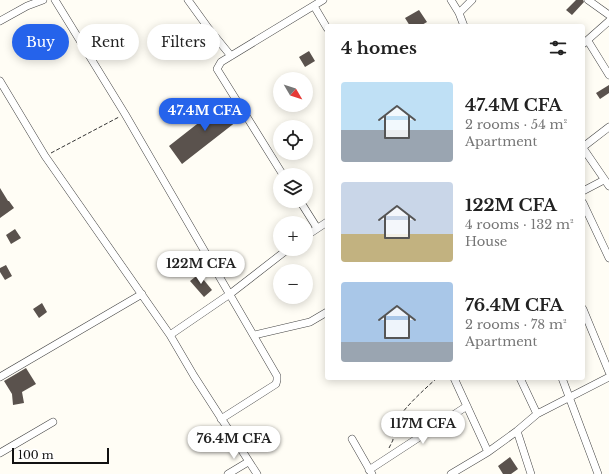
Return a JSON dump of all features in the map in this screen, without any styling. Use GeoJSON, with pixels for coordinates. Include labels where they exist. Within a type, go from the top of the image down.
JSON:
{"type":"FeatureCollection","features":[{"type":"Feature","properties":{"kind":"street"},"geometry":{"type":"LineString","coordinates":[[0,21],[27,6],[43,0]]}},
{"type":"Feature","properties":{"kind":"street"},"geometry":{"type":"LineString","coordinates":[[55,0],[125,114],[277,376],[276,384],[221,419]]}},
{"type":"Feature","properties":{"kind":"street"},"geometry":{"type":"LineString","coordinates":[[188,0],[209,29],[232,56]]}},
{"type":"Feature","properties":{"kind":"street"},"geometry":{"type":"LineString","coordinates":[[279,168],[217,69],[221,62],[324,0]]}},
{"type":"Feature","properties":{"kind":"street"},"geometry":{"type":"LineString","coordinates":[[451,0],[459,13],[463,24]]}},
{"type":"Feature","properties":{"kind":"street"},"geometry":{"type":"LineString","coordinates":[[459,13],[472,0]]}},
{"type":"Feature","properties":{"kind":"street"},"geometry":{"type":"LineString","coordinates":[[588,0],[609,15]]}},
{"type":"Feature","properties":{"kind":"street"},"geometry":{"type":"LineString","coordinates":[[314,6],[325,25]]}},
{"type":"Feature","properties":{"kind":"street"},"geometry":{"type":"LineString","coordinates":[[609,22],[585,42],[609,75]]}},
{"type":"Feature","properties":{"kind":"street"},"geometry":{"type":"LineString","coordinates":[[0,81],[45,156],[170,335],[194,376],[257,474]]}},
{"type":"Feature","properties":{"kind":"street"},"geometry":{"type":"LineString","coordinates":[[585,146],[609,127]]}},
{"type":"Feature","properties":{"kind":"street"},"geometry":{"type":"LineString","coordinates":[[585,151],[609,186]]}},
{"type":"Feature","properties":{"kind":"street"},"geometry":{"type":"LineString","coordinates":[[585,190],[604,180]]}},
{"type":"Feature","properties":{"kind":"street"},"geometry":{"type":"LineString","coordinates":[[585,206],[609,258]]}},
{"type":"Feature","properties":{"kind":"street"},"geometry":{"type":"LineString","coordinates":[[304,208],[317,228]]}},
{"type":"Feature","properties":{"kind":"street"},"geometry":{"type":"LineString","coordinates":[[313,231],[325,223]]}},
{"type":"Feature","properties":{"kind":"street"},"geometry":{"type":"LineString","coordinates":[[170,335],[230,294],[279,256]]}},
{"type":"Feature","properties":{"kind":"street"},"geometry":{"type":"LineString","coordinates":[[1,374],[142,294]]}},
{"type":"Feature","properties":{"kind":"street"},"geometry":{"type":"LineString","coordinates":[[254,334],[310,322],[325,313]]}},
{"type":"Feature","properties":{"kind":"street"},"geometry":{"type":"LineString","coordinates":[[585,313],[609,372]]}},
{"type":"Feature","properties":{"kind":"street"},"geometry":{"type":"LineString","coordinates":[[451,474],[488,452],[537,414],[609,377]]}},
{"type":"Feature","properties":{"kind":"street"},"geometry":{"type":"LineString","coordinates":[[455,380],[488,452]]}},
{"type":"Feature","properties":{"kind":"street"},"geometry":{"type":"LineString","coordinates":[[521,380],[537,414]]}},
{"type":"Feature","properties":{"kind":"street"},"geometry":{"type":"LineString","coordinates":[[563,380],[598,474]]}},
{"type":"Feature","properties":{"kind":"street"},"geometry":{"type":"LineString","coordinates":[[352,439],[370,472],[467,406]]}},
{"type":"Feature","properties":{"kind":"street"},"geometry":{"type":"LineString","coordinates":[[0,453],[53,422]]}},
{"type":"Feature","properties":{"kind":"street"},"geometry":{"type":"LineString","coordinates":[[517,431],[531,474]]}},
{"type":"Feature","properties":{"kind":"street"},"geometry":{"type":"LineString","coordinates":[[228,474],[248,462]]}},
{"type":"Feature","properties":{"kind":"path"},"geometry":{"type":"LineString","coordinates":[[45,156],[125,114]]}},
{"type":"Feature","properties":{"kind":"path"},"geometry":{"type":"LineString","coordinates":[[388,450],[394,440],[392,434],[393,428],[403,412],[435,380]]}},
{"type":"Feature","properties":{"kind":"building"},"geometry":{"type":"Polygon","coordinates":[[[576,0],[583,0],[584,2],[572,15],[566,10],[576,0]]]}},
{"type":"Feature","properties":{"kind":"building"},"geometry":{"type":"Polygon","coordinates":[[[419,10],[427,22],[424,24],[409,24],[405,18],[419,10]]]}},
{"type":"Feature","properties":{"kind":"building"},"geometry":{"type":"Polygon","coordinates":[[[309,51],[315,61],[305,67],[299,57],[309,51]]]}},
{"type":"Feature","properties":{"kind":"building"},"geometry":{"type":"Polygon","coordinates":[[[609,85],[609,93],[600,99],[596,93],[609,85]]]}},
{"type":"Feature","properties":{"kind":"building"},"geometry":{"type":"Polygon","coordinates":[[[229,99],[241,118],[182,164],[169,146],[229,99]]]}},
{"type":"Feature","properties":{"kind":"building"},"geometry":{"type":"Polygon","coordinates":[[[0,188],[14,208],[0,218],[0,188]]]}},
{"type":"Feature","properties":{"kind":"building"},"geometry":{"type":"Polygon","coordinates":[[[15,229],[21,238],[11,244],[6,235],[15,229]]]}},
{"type":"Feature","properties":{"kind":"building"},"geometry":{"type":"Polygon","coordinates":[[[6,265],[12,276],[5,280],[0,272],[0,268],[6,265]]]}},
{"type":"Feature","properties":{"kind":"building"},"geometry":{"type":"Polygon","coordinates":[[[199,274],[212,290],[204,297],[190,281],[199,274]]]}},
{"type":"Feature","properties":{"kind":"building"},"geometry":{"type":"Polygon","coordinates":[[[42,303],[47,312],[39,318],[33,309],[42,303]]]}},
{"type":"Feature","properties":{"kind":"building"},"geometry":{"type":"Polygon","coordinates":[[[26,368],[36,384],[22,392],[24,403],[13,405],[12,394],[4,381],[26,368]]]}},
{"type":"Feature","properties":{"kind":"building"},"geometry":{"type":"Polygon","coordinates":[[[510,457],[518,469],[511,474],[503,474],[498,466],[510,457]]]}}]}
